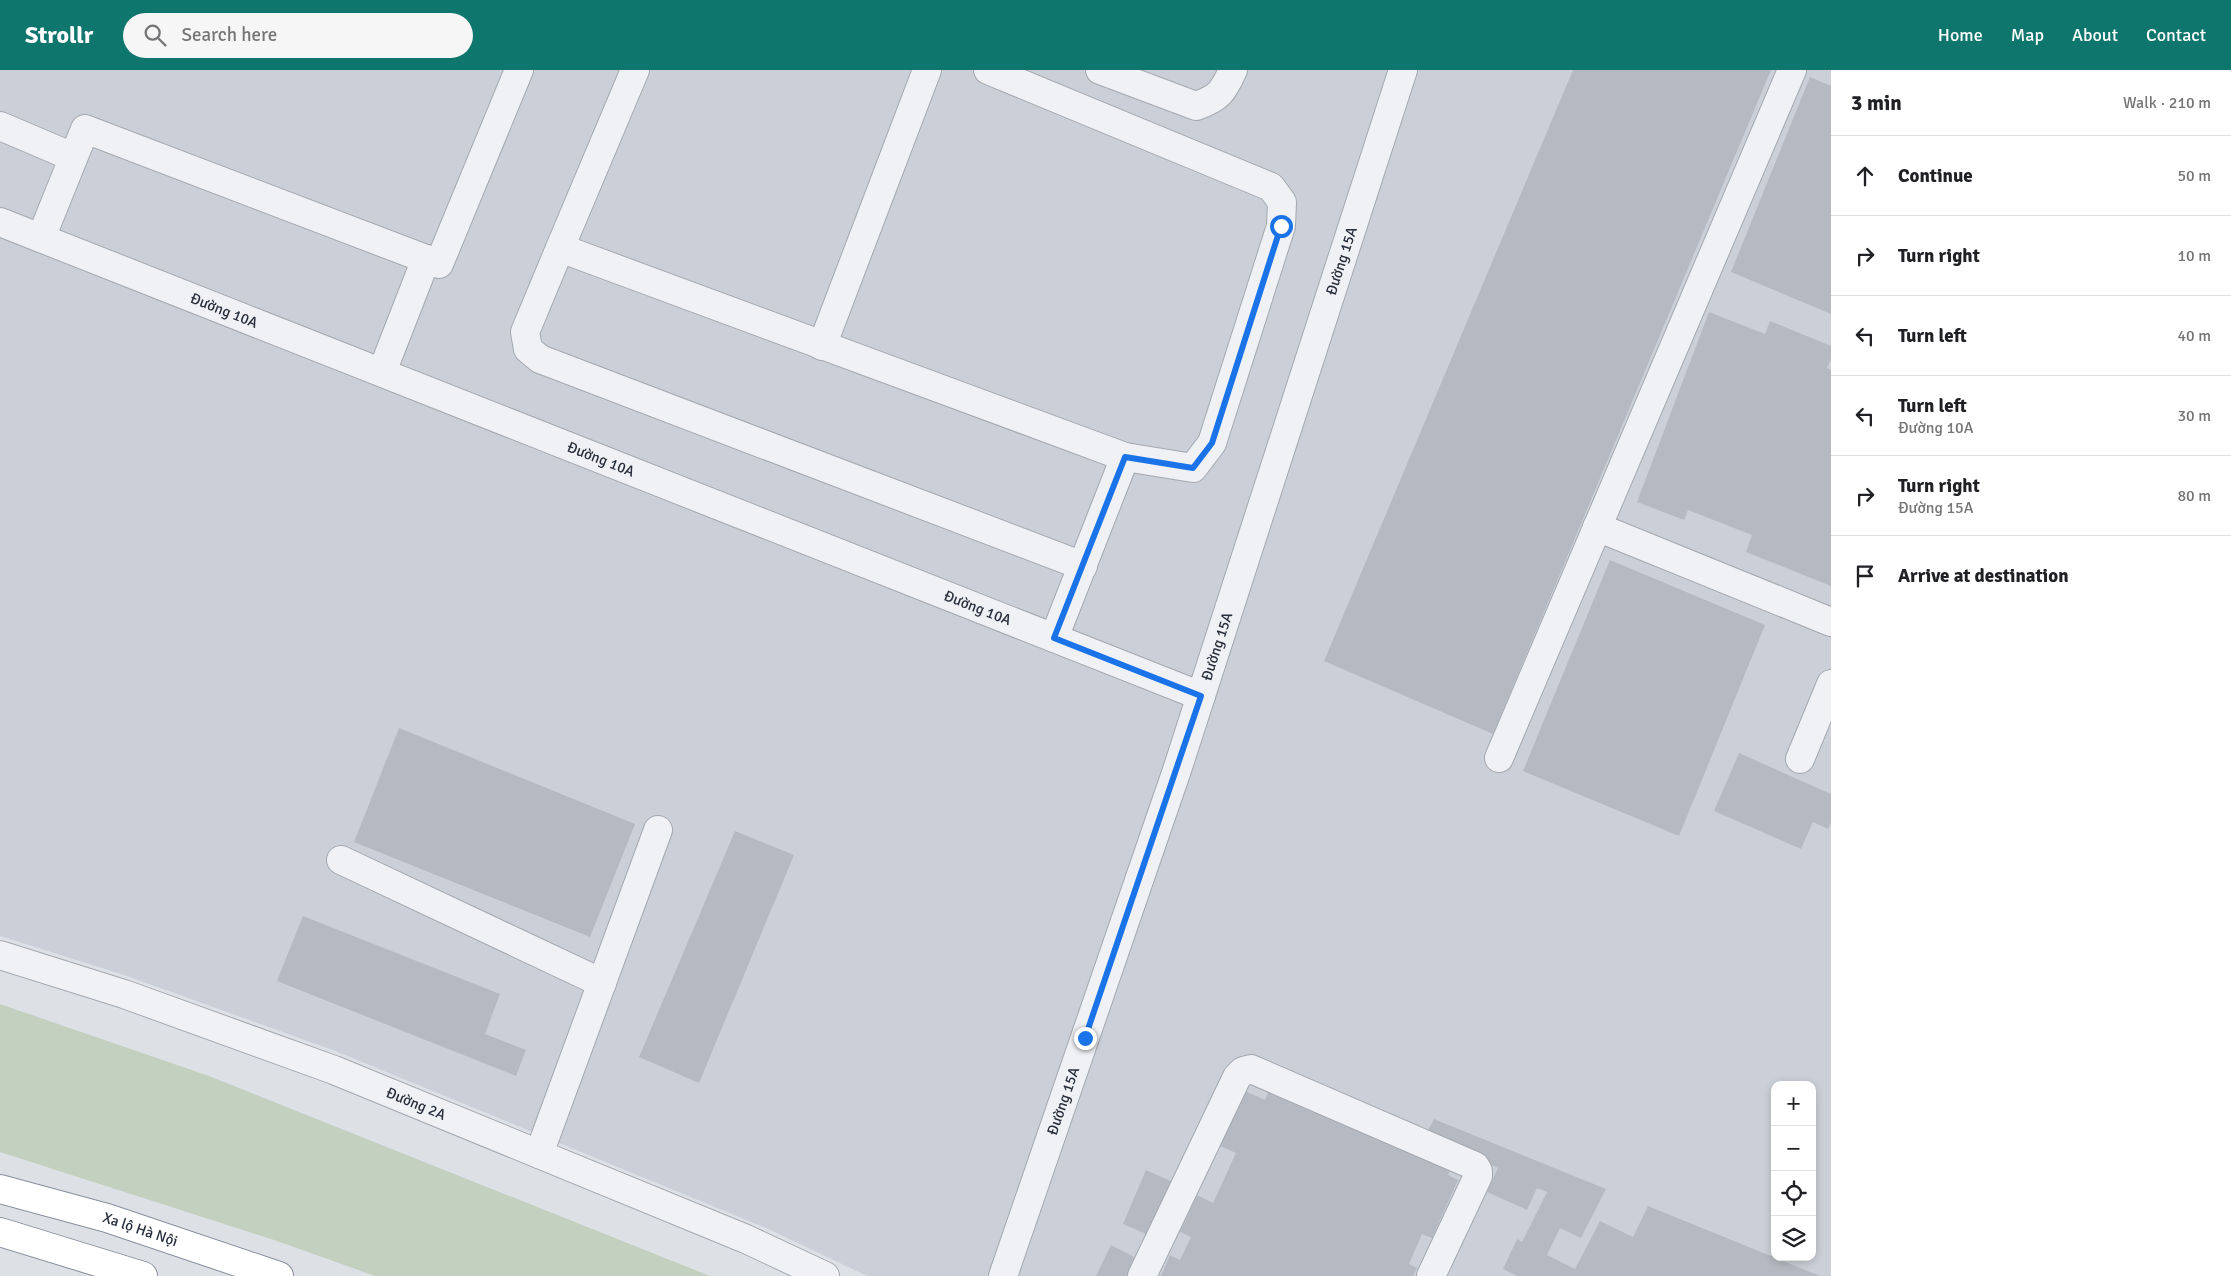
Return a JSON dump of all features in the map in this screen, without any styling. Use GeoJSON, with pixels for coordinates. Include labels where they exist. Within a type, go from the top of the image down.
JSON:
{"type":"FeatureCollection","features":[{"type":"Feature","properties":{"kind":"highway","name":"Xa lộ Hà Nội"},"geometry":{"type":"LineString","coordinates":[[0,1189],[107,1218],[279,1276]]}},
{"type":"Feature","properties":{"kind":"highway"},"geometry":{"type":"LineString","coordinates":[[0,1232],[143,1276]]}},
{"type":"Feature","properties":{"kind":"street"},"geometry":{"type":"LineString","coordinates":[[41,238],[85,128],[439,264],[519,70]]}},
{"type":"Feature","properties":{"kind":"street"},"geometry":{"type":"LineString","coordinates":[[636,70],[525,332],[528,349],[540,359],[1084,566]]}},
{"type":"Feature","properties":{"kind":"street"},"geometry":{"type":"LineString","coordinates":[[822,346],[927,70]]}},
{"type":"Feature","properties":{"kind":"street"},"geometry":{"type":"LineString","coordinates":[[560,248],[1125,457],[1193,468],[1212,443],[1281,226],[1282,202],[1271,187],[988,70]]}},
{"type":"Feature","properties":{"kind":"street"},"geometry":{"type":"LineString","coordinates":[[1100,70],[1196,106],[1213,100],[1224,90],[1233,70]]}},
{"type":"Feature","properties":{"kind":"street","name":"Đường 15A"},"geometry":{"type":"LineString","coordinates":[[1003,1276],[1201,696],[1403,70]]}},
{"type":"Feature","properties":{"kind":"street"},"geometry":{"type":"LineString","coordinates":[[1499,758],[1792,70]]}},
{"type":"Feature","properties":{"kind":"street"},"geometry":{"type":"LineString","coordinates":[[0,126],[73,157]]}},
{"type":"Feature","properties":{"kind":"street","name":"Đường 10A"},"geometry":{"type":"LineString","coordinates":[[0,222],[1201,696]]}},
{"type":"Feature","properties":{"kind":"street"},"geometry":{"type":"LineString","coordinates":[[382,372],[426,259]]}},
{"type":"Feature","properties":{"kind":"street"},"geometry":{"type":"LineString","coordinates":[[1054,638],[1084,566],[1125,457]]}},
{"type":"Feature","properties":{"kind":"street"},"geometry":{"type":"LineString","coordinates":[[1597,527],[1831,622]]}},
{"type":"Feature","properties":{"kind":"street"},"geometry":{"type":"LineString","coordinates":[[1800,759],[1831,684]]}},
{"type":"Feature","properties":{"kind":"street"},"geometry":{"type":"LineString","coordinates":[[539,1154],[658,830]]}},
{"type":"Feature","properties":{"kind":"street"},"geometry":{"type":"LineString","coordinates":[[341,860],[602,983]]}},
{"type":"Feature","properties":{"kind":"street","name":"Đường 2A"},"geometry":{"type":"LineString","coordinates":[[0,955],[124,994],[334,1070],[760,1245],[825,1276]]}},
{"type":"Feature","properties":{"kind":"street"},"geometry":{"type":"LineString","coordinates":[[1142,1276],[1237,1077],[1243,1071],[1251,1069],[1475,1166],[1478,1170],[1478,1176],[1431,1276]]}},
{"type":"Feature","properties":{"kind":"shaded area"},"geometry":{"type":"Polygon","coordinates":[[[0,70],[1831,70],[1831,1276],[867,1276],[766,1228],[335,1051],[124,975],[0,936],[0,70]]]}},
{"type":"Feature","properties":{"kind":"green space"},"geometry":{"type":"Polygon","coordinates":[[[0,1004],[209,1076],[710,1276],[375,1276],[277,1241],[0,1152],[0,1004]]]}},
{"type":"Feature","properties":{"kind":"building"},"geometry":{"type":"Polygon","coordinates":[[[1573,70],[1771,70],[1493,734],[1324,661],[1573,70]]]}},
{"type":"Feature","properties":{"kind":"building"},"geometry":{"type":"Polygon","coordinates":[[[1810,77],[1831,86],[1831,314],[1731,272],[1810,77]]]}},
{"type":"Feature","properties":{"kind":"building"},"geometry":{"type":"Polygon","coordinates":[[[1709,312],[1765,334],[1770,321],[1831,346],[1831,359],[1827,368],[1831,370],[1831,586],[1746,552],[1752,535],[1688,510],[1684,520],[1637,502],[1709,312]]]}},
{"type":"Feature","properties":{"kind":"building"},"geometry":{"type":"Polygon","coordinates":[[[1610,560],[1765,625],[1679,836],[1523,771],[1610,560]]]}},
{"type":"Feature","properties":{"kind":"building"},"geometry":{"type":"Polygon","coordinates":[[[399,728],[635,824],[590,937],[354,842],[399,728]]]}},
{"type":"Feature","properties":{"kind":"building"},"geometry":{"type":"Polygon","coordinates":[[[1739,753],[1831,794],[1831,822],[1828,829],[1813,822],[1801,849],[1714,811],[1739,753]]]}},
{"type":"Feature","properties":{"kind":"building"},"geometry":{"type":"Polygon","coordinates":[[[735,831],[794,855],[699,1083],[639,1057],[735,831]]]}},
{"type":"Feature","properties":{"kind":"building"},"geometry":{"type":"Polygon","coordinates":[[[303,916],[500,994],[485,1034],[526,1050],[516,1076],[277,981],[303,916]]]}},
{"type":"Feature","properties":{"kind":"building"},"geometry":{"type":"Polygon","coordinates":[[[1270,1088],[1450,1170],[1448,1175],[1458,1180],[1432,1238],[1422,1234],[1409,1264],[1417,1268],[1413,1276],[1161,1276],[1170,1255],[1180,1260],[1191,1237],[1180,1232],[1197,1195],[1213,1203],[1236,1153],[1220,1146],[1245,1091],[1265,1100],[1270,1088]]]}},
{"type":"Feature","properties":{"kind":"building"},"geometry":{"type":"Polygon","coordinates":[[[1434,1119],[1606,1189],[1581,1238],[1560,1228],[1547,1255],[1575,1269],[1600,1221],[1633,1237],[1648,1206],[1771,1256],[1771,1261],[1783,1261],[1820,1276],[1517,1276],[1503,1269],[1517,1239],[1522,1242],[1547,1192],[1537,1188],[1527,1210],[1487,1192],[1498,1168],[1427,1132],[1434,1119]]]}},
{"type":"Feature","properties":{"kind":"building"},"geometry":{"type":"Polygon","coordinates":[[[1146,1170],[1175,1183],[1151,1236],[1123,1224],[1146,1170]]]}},
{"type":"Feature","properties":{"kind":"building"},"geometry":{"type":"Polygon","coordinates":[[[1111,1245],[1134,1257],[1126,1276],[1096,1276],[1111,1245]]]}},
{"type":"Feature","properties":{"kind":"route"},"geometry":{"type":"LineString","coordinates":[[1085,1038],[1201,696],[1054,638],[1084,566],[1125,457],[1193,468],[1212,443],[1281,226]]}}]}
